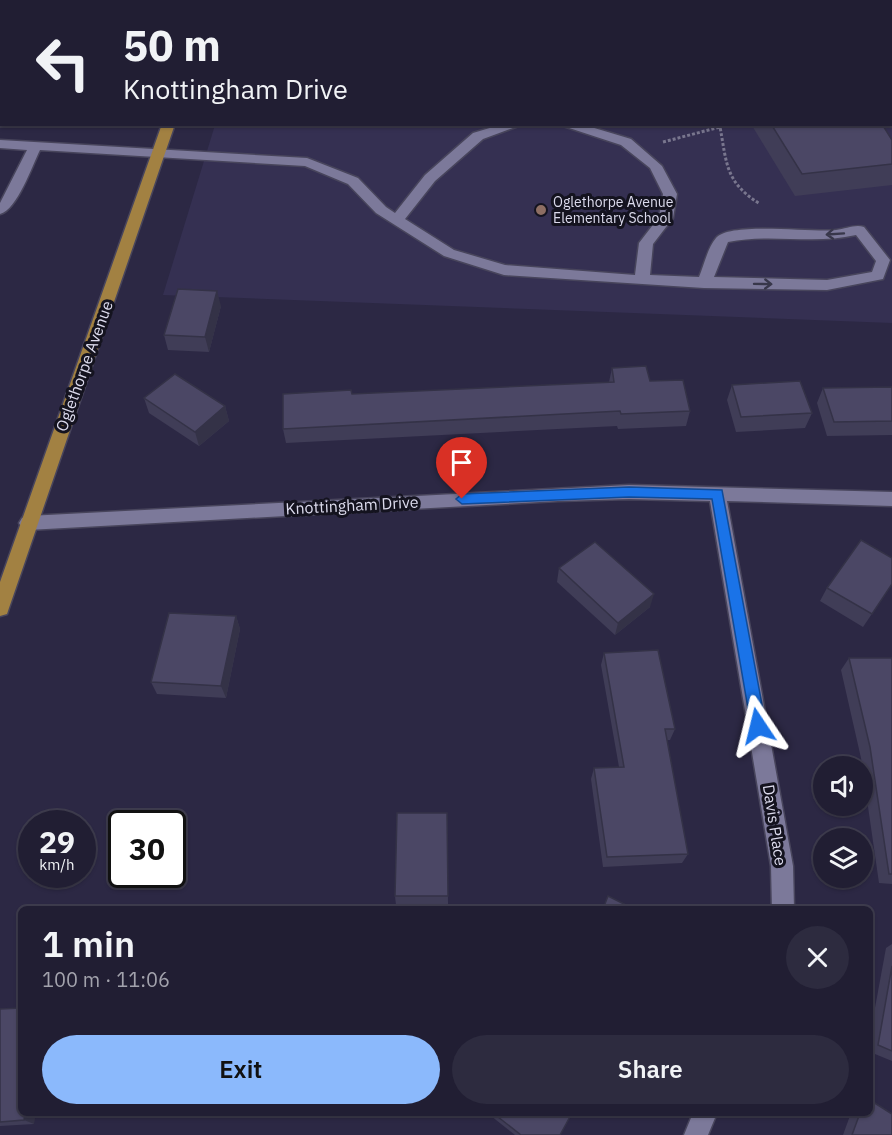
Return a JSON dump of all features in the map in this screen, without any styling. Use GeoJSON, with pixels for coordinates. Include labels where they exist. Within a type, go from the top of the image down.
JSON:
{"type":"FeatureCollection","features":[{"type":"Feature","properties":{"kind":"main road","name":"Oglethorpe Avenue"},"geometry":{"type":"LineString","coordinates":[[0,608],[168,126]]}},
{"type":"Feature","properties":{"kind":"street"},"geometry":{"type":"LineString","coordinates":[[397,220],[430,178],[478,136],[511,126]]}},
{"type":"Feature","properties":{"kind":"street"},"geometry":{"type":"LineString","coordinates":[[571,126],[626,142],[655,166],[670,195],[666,218],[646,243],[642,280]]}},
{"type":"Feature","properties":{"kind":"street"},"geometry":{"type":"LineString","coordinates":[[0,144],[307,162],[353,181],[381,210],[449,253],[504,270],[704,283],[827,285],[878,276],[883,260],[860,230],[837,235],[750,233],[722,239],[704,283]]}},
{"type":"Feature","properties":{"kind":"street"},"geometry":{"type":"LineString","coordinates":[[0,210],[7,204],[34,147]]}},
{"type":"Feature","properties":{"kind":"street","name":"Knottingham Drive"},"geometry":{"type":"LineString","coordinates":[[28,523],[629,492],[892,499]]}},
{"type":"Feature","properties":{"kind":"street","name":"Davis Place"},"geometry":{"type":"LineString","coordinates":[[717,494],[782,866],[783,906]]}},
{"type":"Feature","properties":{"kind":"street"},"geometry":{"type":"LineString","coordinates":[[696,1135],[704,1116]]}},
{"type":"Feature","properties":{"kind":"path"},"geometry":{"type":"LineString","coordinates":[[657,143],[720,126],[730,181],[741,193],[760,204]]}},
{"type":"Feature","properties":{"kind":"shaded area","name":"Oglethorpe Avenue Elementary School"},"geometry":{"type":"Polygon","coordinates":[[[215,126],[892,126],[892,323],[163,295],[215,126]]]}},
{"type":"Feature","properties":{"kind":"building"},"geometry":{"type":"Polygon","coordinates":[[[772,126],[883,126],[892,140],[892,164],[802,174],[772,126]]]}},
{"type":"Feature","properties":{"kind":"building"},"geometry":{"type":"Polygon","coordinates":[[[178,289],[217,291],[205,337],[164,335],[178,289]]]}},
{"type":"Feature","properties":{"kind":"building"},"geometry":{"type":"Polygon","coordinates":[[[646,366],[650,381],[683,380],[690,411],[621,414],[620,411],[283,429],[283,394],[351,390],[352,394],[614,382],[612,368],[646,366]]]}},
{"type":"Feature","properties":{"kind":"building"},"geometry":{"type":"Polygon","coordinates":[[[175,374],[225,406],[195,432],[144,398],[175,374]]]}},
{"type":"Feature","properties":{"kind":"building"},"geometry":{"type":"Polygon","coordinates":[[[800,381],[812,413],[741,417],[732,385],[800,381]]]}},
{"type":"Feature","properties":{"kind":"building"},"geometry":{"type":"Polygon","coordinates":[[[892,387],[892,421],[834,422],[823,388],[892,387]]]}},
{"type":"Feature","properties":{"kind":"building"},"geometry":{"type":"Polygon","coordinates":[[[861,540],[892,558],[892,584],[872,614],[827,588],[861,540]]]}},
{"type":"Feature","properties":{"kind":"building"},"geometry":{"type":"Polygon","coordinates":[[[595,542],[654,594],[618,623],[559,568],[595,542]]]}},
{"type":"Feature","properties":{"kind":"building"},"geometry":{"type":"Polygon","coordinates":[[[169,613],[236,616],[221,686],[151,682],[169,613]]]}},
{"type":"Feature","properties":{"kind":"building"},"geometry":{"type":"Polygon","coordinates":[[[658,650],[675,729],[665,729],[688,854],[607,857],[594,768],[624,767],[604,653],[658,650]]]}},
{"type":"Feature","properties":{"kind":"building"},"geometry":{"type":"Polygon","coordinates":[[[849,658],[892,658],[892,874],[889,874],[870,747],[849,658]]]}},
{"type":"Feature","properties":{"kind":"building"},"geometry":{"type":"Polygon","coordinates":[[[397,813],[447,813],[448,896],[395,896],[397,813]]]}},
{"type":"Feature","properties":{"kind":"building"},"geometry":{"type":"Polygon","coordinates":[[[608,896],[628,906],[604,906],[608,896]]]}},
{"type":"Feature","properties":{"kind":"building"},"geometry":{"type":"Polygon","coordinates":[[[892,966],[892,1051],[878,1045],[892,966]]]}},
{"type":"Feature","properties":{"kind":"building"},"geometry":{"type":"Polygon","coordinates":[[[18,1008],[18,1116],[25,1116],[24,1120],[0,1122],[0,1009],[18,1008]]]}},
{"type":"Feature","properties":{"kind":"building"},"geometry":{"type":"Polygon","coordinates":[[[873,1102],[892,1114],[892,1135],[852,1135],[859,1116],[873,1116],[873,1102]]]}},
{"type":"Feature","properties":{"kind":"building"},"geometry":{"type":"Polygon","coordinates":[[[497,1116],[570,1116],[560,1135],[521,1135],[497,1116]]]}},
{"type":"Feature","properties":{"kind":"place","name":"Oglethorpe Avenue Elementary School"},"geometry":{"type":"Point","coordinates":[541,210]}},
{"type":"Feature","properties":{"kind":"route"},"geometry":{"type":"LineString","coordinates":[[462,499],[629,492],[717,494],[758,726]]}}]}
